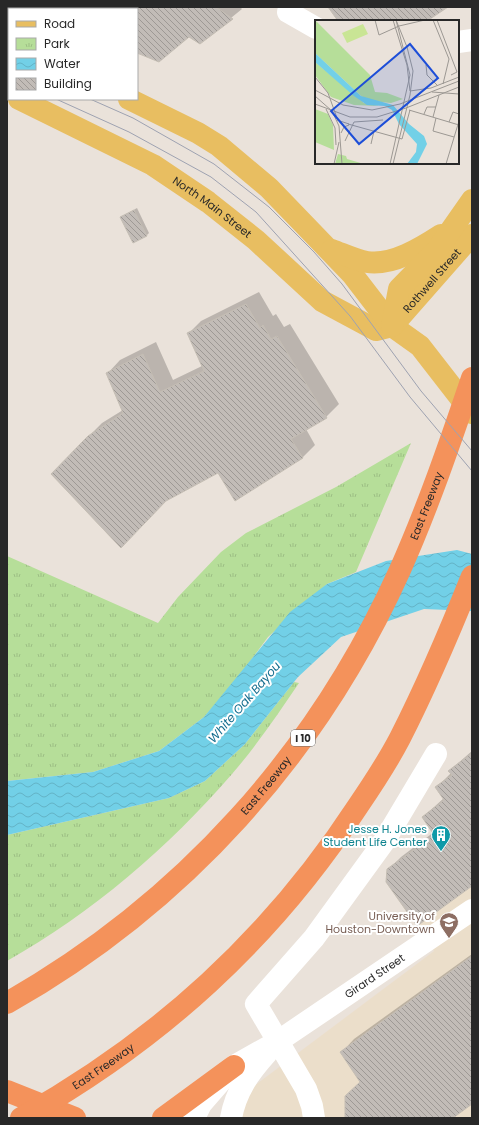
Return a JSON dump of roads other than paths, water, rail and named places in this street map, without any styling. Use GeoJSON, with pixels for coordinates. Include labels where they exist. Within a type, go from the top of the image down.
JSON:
{"type":"FeatureCollection","features":[{"type":"Feature","properties":{"kind":"highway","name":"East Freeway"},"geometry":{"type":"LineString","coordinates":[[7,1003],[74,962],[138,915],[212,848],[279,771],[311,726],[353,659],[393,584],[428,502],[472,378]]}},
{"type":"Feature","properties":{"kind":"highway","name":"East Freeway"},"geometry":{"type":"LineString","coordinates":[[21,1118],[58,1098],[100,1070],[181,1008],[244,950],[300,886],[348,821],[400,739],[442,650],[472,576]]}},
{"type":"Feature","properties":{"kind":"highway"},"geometry":{"type":"LineString","coordinates":[[162,1118],[234,1066]]}},
{"type":"Feature","properties":{"kind":"highway"},"geometry":{"type":"LineString","coordinates":[[7,1091],[76,1118]]}},
{"type":"Feature","properties":{"kind":"highway"},"geometry":{"type":"LineString","coordinates":[[7,1114],[52,1118]]}},
{"type":"Feature","properties":{"kind":"main road","name":"North Main Street"},"geometry":{"type":"LineString","coordinates":[[20,100],[154,165],[208,202],[256,240],[322,301],[376,330],[392,326]]}},
{"type":"Feature","properties":{"kind":"main road"},"geometry":{"type":"LineString","coordinates":[[131,100],[198,133],[219,146],[269,188],[352,274],[392,326],[420,346],[472,412]]}},
{"type":"Feature","properties":{"kind":"main road","name":"Rothwell Street"},"geometry":{"type":"LineString","coordinates":[[392,326],[463,231],[472,200]]}},
{"type":"Feature","properties":{"kind":"main road"},"geometry":{"type":"LineString","coordinates":[[329,249],[366,262],[379,263],[406,256],[463,231]]}},
{"type":"Feature","properties":{"kind":"street"},"geometry":{"type":"LineString","coordinates":[[288,12],[315,27]]}},
{"type":"Feature","properties":{"kind":"street"},"geometry":{"type":"LineString","coordinates":[[459,42],[472,40]]}},
{"type":"Feature","properties":{"kind":"street"},"geometry":{"type":"LineString","coordinates":[[314,1118],[312,1106],[306,1089],[256,1004],[314,938],[383,843],[436,754]]}},
{"type":"Feature","properties":{"kind":"street","name":"Girard Street"},"geometry":{"type":"LineString","coordinates":[[194,1118],[201,1104],[234,1066],[278,1042],[472,911]]}},
{"type":"Feature","properties":{"kind":"street","name":"Girard Street"},"geometry":{"type":"LineString","coordinates":[[231,1118],[234,1103],[250,1072],[278,1042]]}},
{"type":"Feature","properties":{"kind":"water","name":"White Oak Bayou"},"geometry":{"type":"Polygon","coordinates":[[[457,550],[472,554],[472,611],[424,609],[341,637],[298,677],[245,744],[205,781],[169,798],[7,835],[7,781],[93,772],[159,751],[204,717],[290,612],[327,584],[386,561],[457,550]]]}},
{"type":"Feature","properties":{"kind":"tram line"},"geometry":{"type":"LineString","coordinates":[[58,100],[129,132],[211,177],[256,212],[350,316],[410,397],[472,471]]}},
{"type":"Feature","properties":{"kind":"tram line"},"geometry":{"type":"LineString","coordinates":[[92,100],[133,118],[214,164],[269,207],[314,252],[342,284],[421,391],[472,451]]}},
{"type":"Feature","properties":{"kind":"place","name":"Jesse H. Jones Student Life Center"},"geometry":{"type":"Point","coordinates":[441,852]}},
{"type":"Feature","properties":{"kind":"place","name":"University of Houston-Downtown"},"geometry":{"type":"Point","coordinates":[449,939]}}]}
